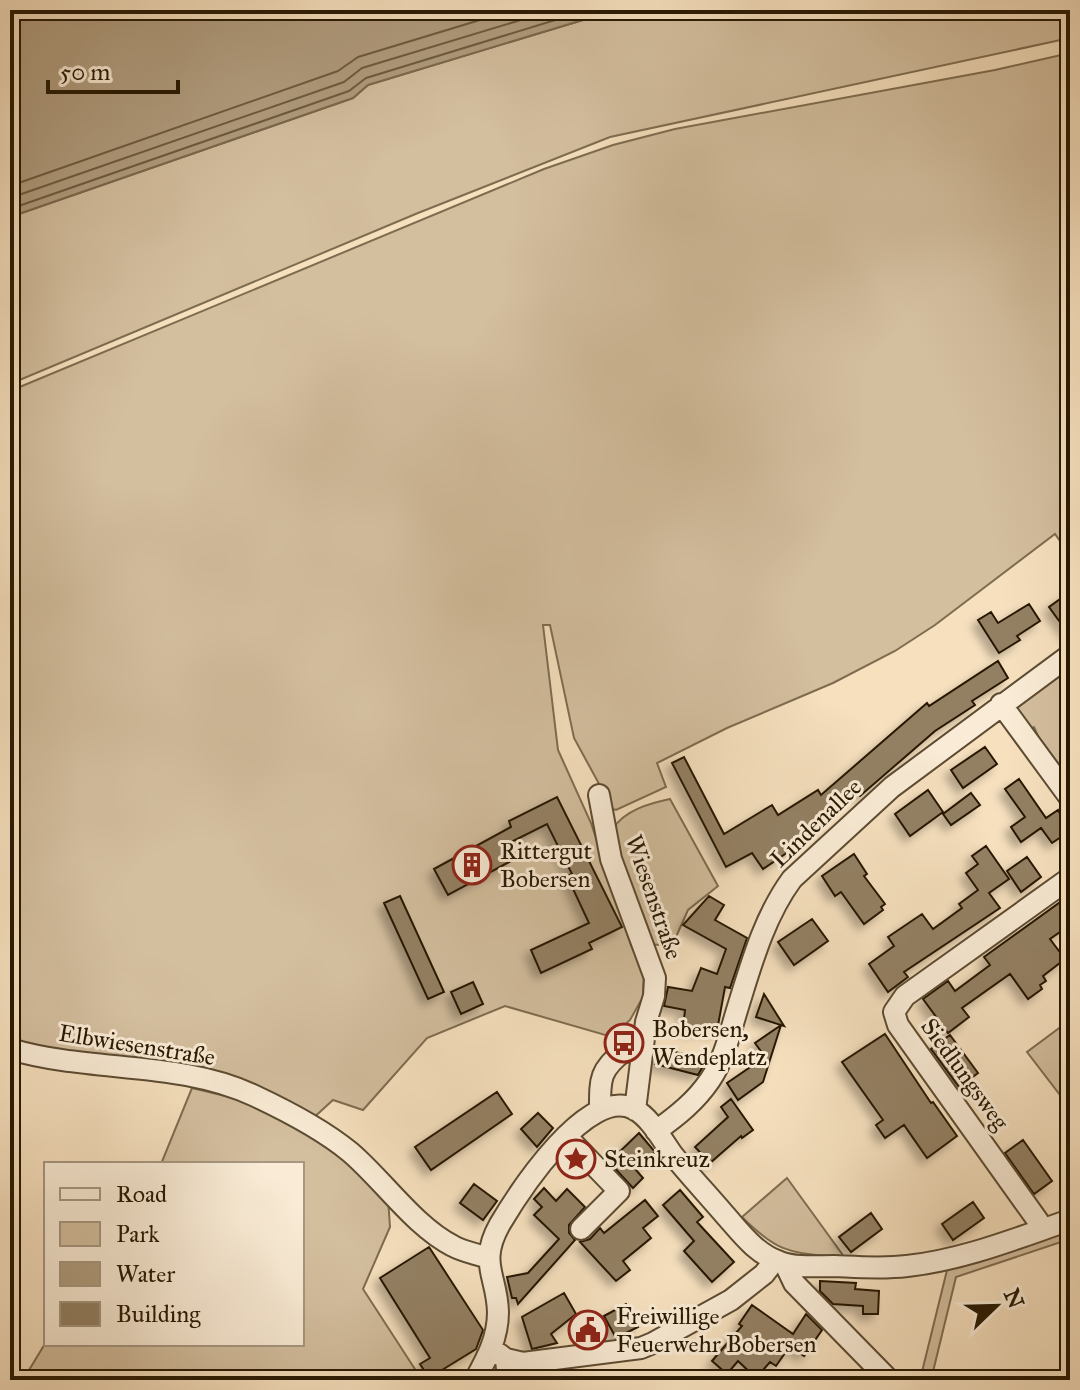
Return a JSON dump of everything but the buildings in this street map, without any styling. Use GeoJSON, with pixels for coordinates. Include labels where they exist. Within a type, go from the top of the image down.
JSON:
{"type":"FeatureCollection","features":[{"type":"Feature","properties":{"kind":"street","name":"Lindenallee"},"geometry":{"type":"LineString","coordinates":[[656,1131],[687,1108],[711,1079],[731,1031],[767,923],[780,895],[792,879],[892,787],[1070,655]]}},
{"type":"Feature","properties":{"kind":"street"},"geometry":{"type":"LineString","coordinates":[[1001,704],[1070,798]]}},
{"type":"Feature","properties":{"kind":"street","name":"Wiesenstraße"},"geometry":{"type":"LineString","coordinates":[[599,795],[611,859],[655,978],[654,996],[630,1108]]}},
{"type":"Feature","properties":{"kind":"street","name":"Siedlungsweg"},"geometry":{"type":"LineString","coordinates":[[1040,1230],[1038,1221],[898,1025],[894,1012],[905,996],[1070,878]]}},
{"type":"Feature","properties":{"kind":"street","name":"Elbwiesenstraße"},"geometry":{"type":"LineString","coordinates":[[10,1049],[59,1060],[158,1070],[205,1079],[252,1094],[350,1152],[416,1217],[450,1244],[488,1258]]}},
{"type":"Feature","properties":{"kind":"street"},"geometry":{"type":"LineString","coordinates":[[600,1110],[601,1075],[610,1062],[624,1051],[642,1054]]}},
{"type":"Feature","properties":{"kind":"street"},"geometry":{"type":"LineString","coordinates":[[502,1363],[498,1313],[488,1258],[492,1240],[525,1186],[567,1137],[600,1110],[630,1108],[656,1131],[672,1154],[747,1240],[780,1262],[794,1283],[889,1380]]}},
{"type":"Feature","properties":{"kind":"street"},"geometry":{"type":"LineString","coordinates":[[567,1137],[619,1191],[581,1229]]}},
{"type":"Feature","properties":{"kind":"street"},"geometry":{"type":"LineString","coordinates":[[475,1380],[502,1363],[641,1348],[731,1300],[780,1262],[907,1266],[972,1253],[1070,1220]]}},
{"type":"Feature","properties":{"kind":"green space"},"geometry":{"type":"Polygon","coordinates":[[[616,10],[1070,10],[1070,38],[610,137],[418,213],[10,384],[10,217],[353,98],[368,85],[616,10]]]}},
{"type":"Feature","properties":{"kind":"green space"},"geometry":{"type":"Polygon","coordinates":[[[1070,53],[1070,555],[1055,534],[935,625],[895,651],[833,683],[727,728],[657,763],[666,787],[616,810],[609,808],[574,738],[550,625],[543,625],[558,750],[591,823],[631,945],[644,973],[643,997],[630,1020],[612,1037],[505,1006],[427,1038],[363,1110],[333,1100],[310,1121],[258,1092],[10,1045],[10,391],[544,169],[613,145],[675,129],[995,70],[1070,53]]]}},
{"type":"Feature","properties":{"kind":"green space"},"geometry":{"type":"Polygon","coordinates":[[[1070,666],[1070,780],[1034,727],[1028,730],[1015,714],[1016,704],[1070,666]]]}},
{"type":"Feature","properties":{"kind":"green space"},"geometry":{"type":"Polygon","coordinates":[[[670,799],[718,886],[688,910],[672,946],[648,944],[630,900],[613,829],[631,812],[670,799]]]}},
{"type":"Feature","properties":{"kind":"green space"},"geometry":{"type":"Polygon","coordinates":[[[1070,1020],[1070,1108],[1027,1052],[1070,1020]]]}},
{"type":"Feature","properties":{"kind":"green space"},"geometry":{"type":"Polygon","coordinates":[[[192,1088],[255,1103],[324,1141],[388,1198],[390,1227],[363,1289],[422,1380],[23,1380],[44,1345],[304,1346],[304,1162],[162,1162],[192,1088]]]}},
{"type":"Feature","properties":{"kind":"green space"},"geometry":{"type":"Polygon","coordinates":[[[787,1178],[845,1258],[788,1250],[767,1239],[742,1217],[787,1178]]]}},
{"type":"Feature","properties":{"kind":"green space"},"geometry":{"type":"Polygon","coordinates":[[[1070,1228],[1070,1239],[956,1277],[931,1380],[920,1380],[948,1266],[1070,1228]]]}},
{"type":"Feature","properties":{"kind":"water"},"geometry":{"type":"Polygon","coordinates":[[[10,10],[616,10],[368,85],[353,98],[10,217],[10,10]]]}},
{"type":"Feature","properties":{"kind":"place","name":"Rittergut Bobersen"},"geometry":{"type":"Point","coordinates":[472,865]}},
{"type":"Feature","properties":{"kind":"place","name":"Bobersen, Wendeplatz"},"geometry":{"type":"Point","coordinates":[624,1043]}},
{"type":"Feature","properties":{"kind":"place","name":"Steinkreuz"},"geometry":{"type":"Point","coordinates":[576,1159]}},
{"type":"Feature","properties":{"kind":"place","name":"Freiwillige Feuerwehr Bobersen"},"geometry":{"type":"Point","coordinates":[588,1330]}}]}
